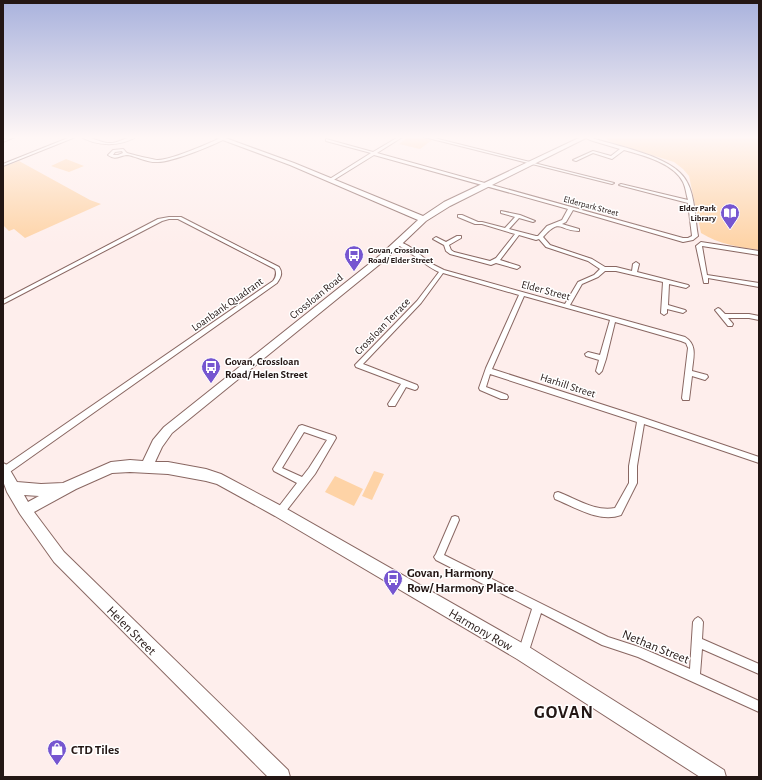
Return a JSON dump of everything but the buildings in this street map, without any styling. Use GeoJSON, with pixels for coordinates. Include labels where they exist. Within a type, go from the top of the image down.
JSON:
{"type":"FeatureCollection","features":[{"type":"Feature","properties":{"kind":"street"},"geometry":{"type":"LineString","coordinates":[[311,172],[423,219]]}},
{"type":"Feature","properties":{"kind":"street"},"geometry":{"type":"LineString","coordinates":[[330,180],[343,172]]}},
{"type":"Feature","properties":{"kind":"street","name":"Elderpark Street"},"geometry":{"type":"LineString","coordinates":[[440,172],[689,240],[695,236],[689,202]]}},
{"type":"Feature","properties":{"kind":"street","name":"Crossloan Road"},"geometry":{"type":"LineString","coordinates":[[147,467],[157,444],[168,430],[371,267],[423,219],[447,204],[511,172]]}},
{"type":"Feature","properties":{"kind":"street"},"geometry":{"type":"LineString","coordinates":[[569,172],[612,183]]}},
{"type":"Feature","properties":{"kind":"street"},"geometry":{"type":"LineString","coordinates":[[621,186],[689,202],[684,180],[677,172]]}},
{"type":"Feature","properties":{"kind":"street"},"geometry":{"type":"LineString","coordinates":[[454,218],[462,214],[477,223],[482,223],[517,234],[540,237],[549,227],[564,220],[571,209]]}},
{"type":"Feature","properties":{"kind":"street"},"geometry":{"type":"LineString","coordinates":[[503,212],[533,221]]}},
{"type":"Feature","properties":{"kind":"street"},"geometry":{"type":"LineString","coordinates":[[506,230],[518,216]]}},
{"type":"Feature","properties":{"kind":"street","name":"Loanbank Quadrant"},"geometry":{"type":"LineString","coordinates":[[3,302],[160,220],[169,218],[179,218],[217,236],[276,268],[279,272],[279,276],[275,282],[4,470]]}},
{"type":"Feature","properties":{"kind":"street"},"geometry":{"type":"LineString","coordinates":[[558,224],[577,230]]}},
{"type":"Feature","properties":{"kind":"street"},"geometry":{"type":"LineString","coordinates":[[436,239],[446,244],[449,251],[452,253],[491,263],[496,260],[517,234]]}},
{"type":"Feature","properties":{"kind":"street"},"geometry":{"type":"LineString","coordinates":[[446,244],[459,237]]}},
{"type":"Feature","properties":{"kind":"street"},"geometry":{"type":"LineString","coordinates":[[540,237],[548,246],[590,260],[604,269],[616,269],[686,286]]}},
{"type":"Feature","properties":{"kind":"street","name":"Elder Street"},"geometry":{"type":"LineString","coordinates":[[398,242],[409,247],[425,262],[442,271],[683,339],[688,342],[691,348],[688,372]]}},
{"type":"Feature","properties":{"kind":"street"},"geometry":{"type":"LineString","coordinates":[[706,282],[699,246],[700,244],[759,253]]}},
{"type":"Feature","properties":{"kind":"street"},"geometry":{"type":"LineString","coordinates":[[496,260],[517,267]]}},
{"type":"Feature","properties":{"kind":"street"},"geometry":{"type":"LineString","coordinates":[[634,274],[636,264]]}},
{"type":"Feature","properties":{"kind":"street"},"geometry":{"type":"LineString","coordinates":[[566,306],[580,283],[596,276],[604,269]]}},
{"type":"Feature","properties":{"kind":"street","name":"Crossloan Terrace"},"geometry":{"type":"LineString","coordinates":[[415,387],[358,365],[419,302],[442,271]]}},
{"type":"Feature","properties":{"kind":"street"},"geometry":{"type":"LineString","coordinates":[[705,276],[759,285]]}},
{"type":"Feature","properties":{"kind":"street"},"geometry":{"type":"LineString","coordinates":[[664,313],[666,282]]}},
{"type":"Feature","properties":{"kind":"street"},"geometry":{"type":"LineString","coordinates":[[504,397],[482,388],[522,294]]}},
{"type":"Feature","properties":{"kind":"street"},"geometry":{"type":"LineString","coordinates":[[665,306],[683,311]]}},
{"type":"Feature","properties":{"kind":"street"},"geometry":{"type":"LineString","coordinates":[[718,310],[730,324]]}},
{"type":"Feature","properties":{"kind":"street"},"geometry":{"type":"LineString","coordinates":[[724,316],[749,316],[759,318]]}},
{"type":"Feature","properties":{"kind":"street"},"geometry":{"type":"LineString","coordinates":[[599,371],[612,318]]}},
{"type":"Feature","properties":{"kind":"street"},"geometry":{"type":"LineString","coordinates":[[588,354],[603,359]]}},
{"type":"Feature","properties":{"kind":"street","name":"Harhill Street"},"geometry":{"type":"LineString","coordinates":[[489,371],[759,460]]}},
{"type":"Feature","properties":{"kind":"street"},"geometry":{"type":"LineString","coordinates":[[686,398],[688,372],[705,377]]}},
{"type":"Feature","properties":{"kind":"street"},"geometry":{"type":"LineString","coordinates":[[392,404],[405,383]]}},
{"type":"Feature","properties":{"kind":"street"},"geometry":{"type":"LineString","coordinates":[[558,496],[601,513],[612,514],[618,512],[633,483],[633,466],[641,420]]}},
{"type":"Feature","properties":{"kind":"street"},"geometry":{"type":"LineString","coordinates":[[280,512],[312,471],[332,438],[302,428],[277,469],[303,482]]}},
{"type":"Feature","properties":{"kind":"street","name":"Harmony Row"},"geometry":{"type":"LineString","coordinates":[[71,485],[111,468],[130,466],[188,470],[206,474],[231,485],[523,653],[717,777]]}},
{"type":"Feature","properties":{"kind":"street","name":"Helen Street"},"geometry":{"type":"LineString","coordinates":[[4,470],[12,488],[25,510],[59,557],[281,777]]}},
{"type":"Feature","properties":{"kind":"street"},"geometry":{"type":"LineString","coordinates":[[12,488],[53,489],[71,485]]}},
{"type":"Feature","properties":{"kind":"street"},"geometry":{"type":"LineString","coordinates":[[25,510],[71,485]]}},
{"type":"Feature","properties":{"kind":"street","name":"Nethan Street"},"geometry":{"type":"LineString","coordinates":[[455,520],[439,557],[606,641],[639,652],[759,707]]}},
{"type":"Feature","properties":{"kind":"street"},"geometry":{"type":"LineString","coordinates":[[523,653],[538,606]]}},
{"type":"Feature","properties":{"kind":"street"},"geometry":{"type":"LineString","coordinates":[[697,642],[698,622]]}},
{"type":"Feature","properties":{"kind":"street","name":"Nethan Street"},"geometry":{"type":"LineString","coordinates":[[695,677],[697,642],[759,669]]}},
{"type":"Feature","properties":{"kind":"shaded area"},"geometry":{"type":"Polygon","coordinates":[[[3,172],[40,172],[90,200],[101,204],[25,238],[14,229],[9,231],[3,225],[3,172]]]}},
{"type":"Feature","properties":{"kind":"shaded area"},"geometry":{"type":"Polygon","coordinates":[[[686,172],[759,172],[759,250],[722,242],[701,233],[689,176],[686,172]]]}},
{"type":"Feature","properties":{"kind":"shaded area"},"geometry":{"type":"Polygon","coordinates":[[[374,471],[384,474],[372,500],[362,496],[374,471]]]}},
{"type":"Feature","properties":{"kind":"shaded area"},"geometry":{"type":"Polygon","coordinates":[[[335,476],[363,489],[354,506],[325,492],[335,476]]]}},
{"type":"Feature","properties":{"kind":"place","name":"Elder Park Library"},"geometry":{"type":"Point","coordinates":[730,230]}},
{"type":"Feature","properties":{"kind":"place","name":"Govan, Crossloan Road/ Elder Street"},"geometry":{"type":"Point","coordinates":[354,272]}},
{"type":"Feature","properties":{"kind":"place","name":"Govan, Crossloan Road/ Helen Street"},"geometry":{"type":"Point","coordinates":[211,384]}},
{"type":"Feature","properties":{"kind":"place","name":"Govan, Harmony Row/ Harmony Place"},"geometry":{"type":"Point","coordinates":[393,596]}},
{"type":"Feature","properties":{"kind":"place","name":"CTD Tiles"},"geometry":{"type":"Point","coordinates":[57,766]}},
{"type":"Feature","properties":{"kind":"district","name":"GOVAN"},"geometry":{"type":"Point","coordinates":[564,712]}}]}
